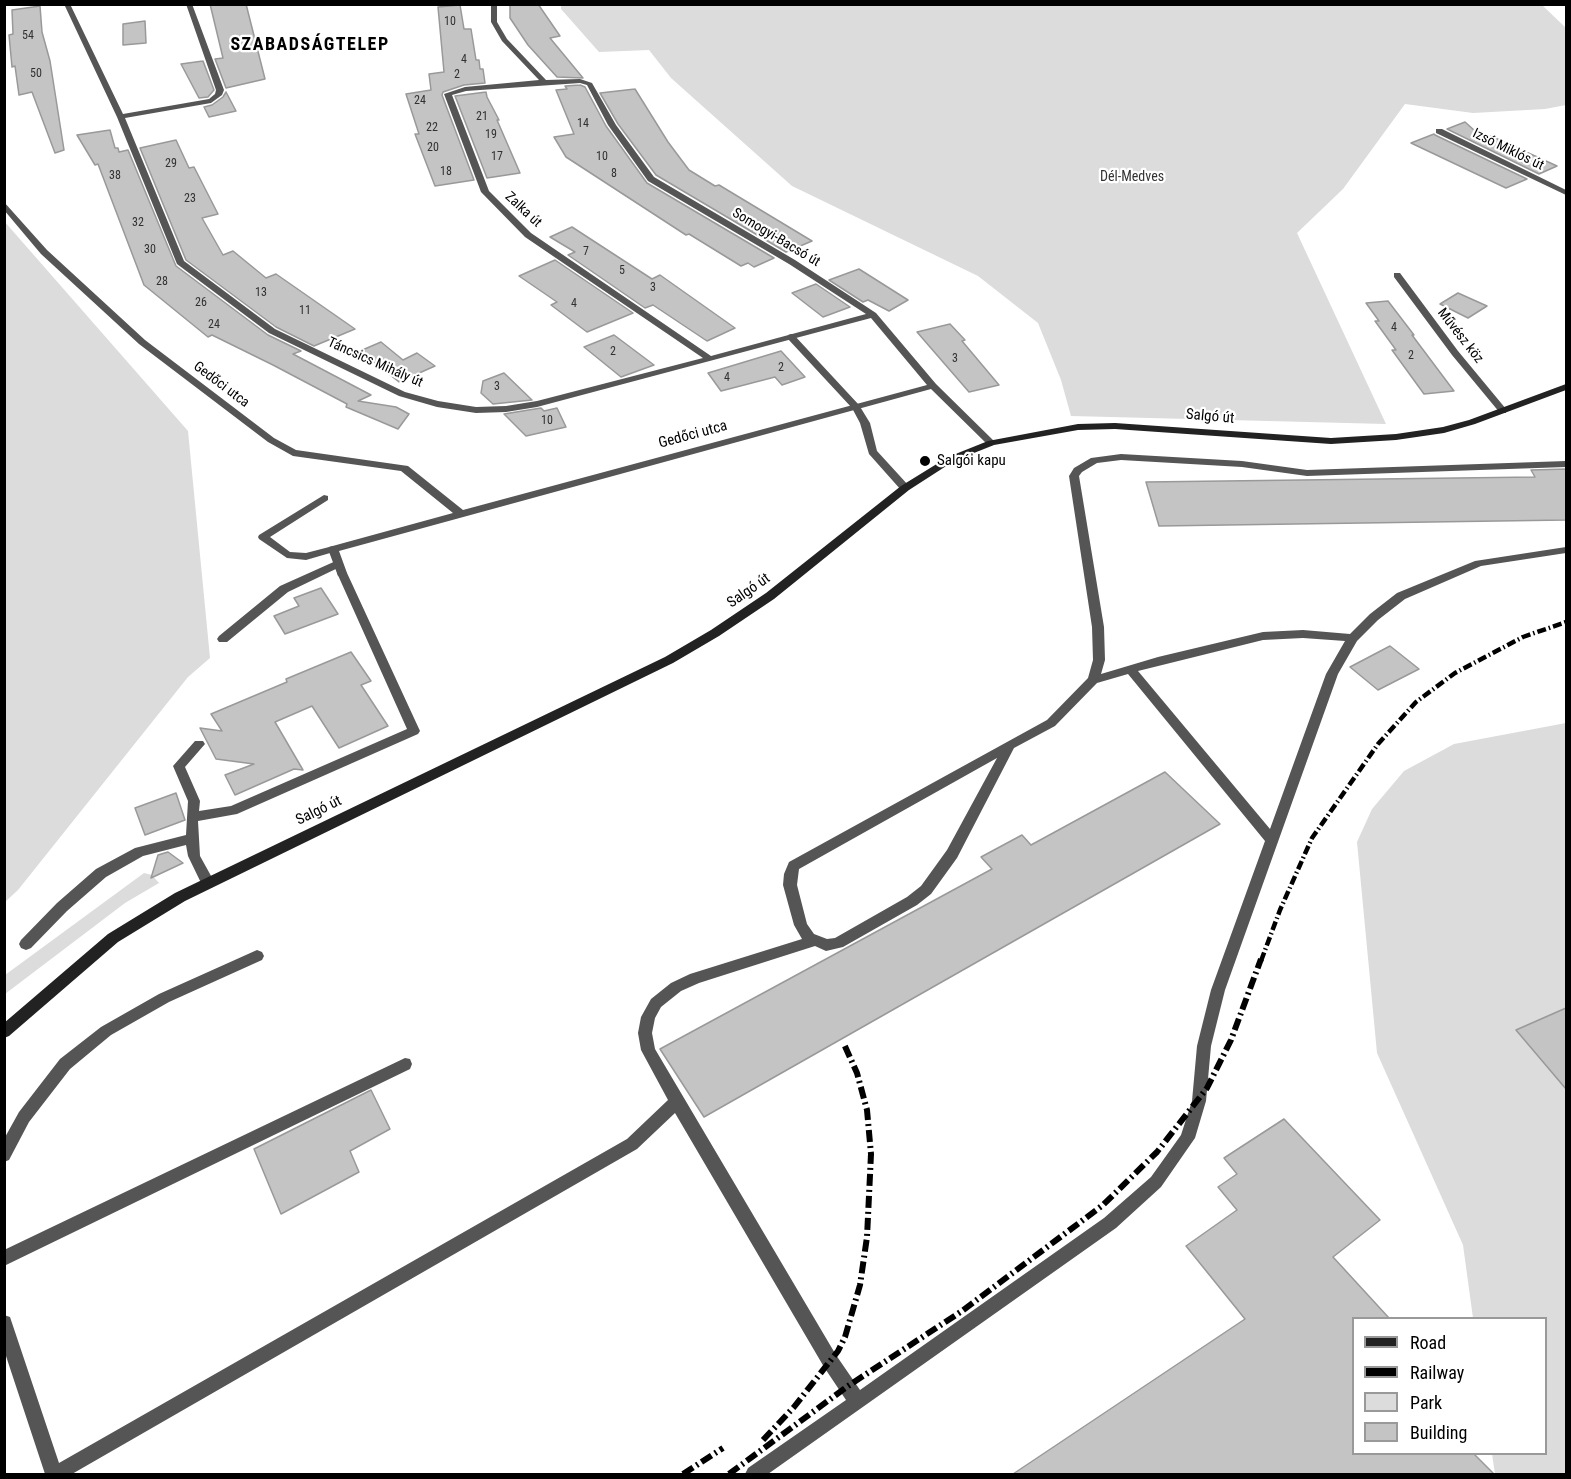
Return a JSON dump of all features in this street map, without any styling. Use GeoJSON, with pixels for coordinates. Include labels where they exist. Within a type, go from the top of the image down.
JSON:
{"type":"FeatureCollection","features":[{"type":"Feature","properties":{"kind":"main road","name":"Salgó út"},"geometry":{"type":"LineString","coordinates":[[4,1032],[113,938],[208,883],[669,660],[715,633],[770,596],[905,488],[951,459],[991,443],[1068,429],[1114,426],[1331,441],[1396,437],[1444,430],[1566,387]]}},
{"type":"Feature","properties":{"kind":"street","name":"Táncsics Mihály út"},"geometry":{"type":"LineString","coordinates":[[67,4],[122,117],[180,262],[272,331],[402,394],[447,406],[476,410],[506,409],[537,404],[873,315]]}},
{"type":"Feature","properties":{"kind":"street"},"geometry":{"type":"LineString","coordinates":[[122,117],[211,101],[218,95],[220,90],[189,4]]}},
{"type":"Feature","properties":{"kind":"street"},"geometry":{"type":"LineString","coordinates":[[494,4],[494,22],[504,40],[544,82]]}},
{"type":"Feature","properties":{"kind":"street","name":"Somogyi-Bacsó út"},"geometry":{"type":"LineString","coordinates":[[544,82],[579,81],[590,84],[612,125],[651,179],[792,262],[873,315],[933,386],[991,443]]}},
{"type":"Feature","properties":{"kind":"street","name":"Zalka út"},"geometry":{"type":"LineString","coordinates":[[544,82],[465,89],[448,94],[485,192],[528,235],[710,359]]}},
{"type":"Feature","properties":{"kind":"street","name":"Izsó Miklós út"},"geometry":{"type":"LineString","coordinates":[[1439,131],[1566,193]]}},
{"type":"Feature","properties":{"kind":"street","name":"Gedőci utca"},"geometry":{"type":"LineString","coordinates":[[4,204],[44,252],[142,342],[271,440],[293,453],[404,468],[461,514]]}},
{"type":"Feature","properties":{"kind":"street","name":"Művész köz"},"geometry":{"type":"LineString","coordinates":[[1397,275],[1455,353],[1503,411]]}},
{"type":"Feature","properties":{"kind":"street"},"geometry":{"type":"LineString","coordinates":[[791,337],[856,407],[865,423],[872,452],[905,488]]}},
{"type":"Feature","properties":{"kind":"street","name":"Gedőci utca"},"geometry":{"type":"LineString","coordinates":[[324,498],[264,537],[287,555],[306,557],[933,386]]}},
{"type":"Feature","properties":{"kind":"street"},"geometry":{"type":"LineString","coordinates":[[1093,680],[1099,660],[1098,627],[1074,476],[1078,470],[1094,460],[1121,457],[1242,464],[1307,473],[1566,464]]}},
{"type":"Feature","properties":{"kind":"street"},"geometry":{"type":"LineString","coordinates":[[193,817],[233,811],[414,731],[333,549]]}},
{"type":"Feature","properties":{"kind":"street"},"geometry":{"type":"LineString","coordinates":[[753,1474],[1110,1223],[1156,1182],[1187,1138],[1199,1101],[1204,1046],[1210,1016],[1271,839],[1332,674],[1353,638],[1374,617],[1401,596],[1479,563],[1566,550]]}},
{"type":"Feature","properties":{"kind":"street"},"geometry":{"type":"LineString","coordinates":[[223,639],[285,589],[340,568]]}},
{"type":"Feature","properties":{"kind":"street"},"geometry":{"type":"LineString","coordinates":[[1010,745],[952,854],[926,890],[912,901],[838,943],[826,945],[814,941],[805,933],[790,885],[794,866],[1060,716],[1078,693],[1093,680],[1263,636],[1287,634],[1353,638]]}},
{"type":"Feature","properties":{"kind":"street"},"geometry":{"type":"LineString","coordinates":[[1130,669],[1271,839]]}},
{"type":"Feature","properties":{"kind":"street"},"geometry":{"type":"LineString","coordinates":[[199,744],[179,766],[192,791],[194,801],[191,839],[194,856],[208,883]]}},
{"type":"Feature","properties":{"kind":"street"},"geometry":{"type":"LineString","coordinates":[[26,944],[62,907],[101,873],[140,852],[191,839]]}},
{"type":"Feature","properties":{"kind":"street"},"geometry":{"type":"LineString","coordinates":[[814,941],[695,978],[675,987],[656,1003],[648,1017],[645,1033],[648,1050],[678,1102],[830,1361],[858,1402]]}},
{"type":"Feature","properties":{"kind":"street"},"geometry":{"type":"LineString","coordinates":[[4,1155],[24,1117],[65,1064],[106,1031],[164,998],[257,956]]}},
{"type":"Feature","properties":{"kind":"street"},"geometry":{"type":"LineString","coordinates":[[4,1258],[405,1064]]}},
{"type":"Feature","properties":{"kind":"street"},"geometry":{"type":"LineString","coordinates":[[4,1323],[55,1474],[632,1144],[678,1102]]}},
{"type":"Feature","properties":{"kind":"green space","name":"Dél-Medves"},"geometry":{"type":"Polygon","coordinates":[[[561,5],[1542,5],[1566,28],[1566,105],[1545,109],[1473,113],[1405,104],[1343,189],[1297,233],[1386,424],[1071,416],[1061,380],[1038,323],[978,276],[792,186],[671,78],[649,50],[599,52],[561,9],[561,5]]]}},
{"type":"Feature","properties":{"kind":"green space"},"geometry":{"type":"Polygon","coordinates":[[[4,221],[188,431],[210,658],[188,677],[18,890],[5,902],[4,221]]]}},
{"type":"Feature","properties":{"kind":"green space"},"geometry":{"type":"Polygon","coordinates":[[[1566,723],[1566,1474],[1495,1474],[1492,1455],[1547,1455],[1547,1317],[1473,1317],[1463,1245],[1377,1053],[1357,842],[1372,809],[1404,771],[1454,744],[1566,723]]]}},
{"type":"Feature","properties":{"kind":"green space"},"geometry":{"type":"Polygon","coordinates":[[[144,873],[152,875],[159,883],[125,903],[5,994],[5,975],[144,873]]]}},
{"type":"Feature","properties":{"kind":"building"},"geometry":{"type":"Polygon","coordinates":[[[210,4],[246,4],[265,79],[226,88],[215,59],[223,58],[210,4]]]}},
{"type":"Feature","properties":{"kind":"building"},"geometry":{"type":"Polygon","coordinates":[[[510,4],[538,4],[560,36],[550,38],[583,78],[557,77],[528,45],[510,18],[510,4]]]}},
{"type":"Feature","properties":{"kind":"building"},"geometry":{"type":"Polygon","coordinates":[[[460,5],[464,29],[471,29],[476,60],[479,60],[480,69],[483,69],[485,83],[464,85],[443,92],[442,95],[474,180],[435,186],[415,134],[419,134],[406,94],[431,90],[429,74],[444,72],[438,7],[460,5]]]}},
{"type":"Feature","properties":{"kind":"building"},"geometry":{"type":"Polygon","coordinates":[[[40,6],[42,32],[50,61],[64,150],[55,153],[32,92],[19,95],[15,66],[12,67],[9,35],[13,34],[12,10],[40,6]]]}},
{"type":"Feature","properties":{"kind":"building"},"geometry":{"type":"Polygon","coordinates":[[[145,21],[146,43],[123,45],[123,24],[145,21]]]}},
{"type":"Feature","properties":{"kind":"building"},"geometry":{"type":"Polygon","coordinates":[[[203,61],[214,90],[208,97],[199,98],[181,64],[203,61]]]}},
{"type":"Feature","properties":{"kind":"building"},"geometry":{"type":"Polygon","coordinates":[[[565,86],[585,87],[606,126],[647,183],[774,258],[754,267],[748,263],[741,266],[689,234],[686,235],[566,157],[554,137],[574,134],[556,90],[567,89],[565,86]]]}},
{"type":"Feature","properties":{"kind":"building"},"geometry":{"type":"Polygon","coordinates":[[[635,89],[668,142],[689,170],[715,186],[719,185],[812,241],[786,252],[656,175],[618,124],[600,93],[635,89]]]}},
{"type":"Feature","properties":{"kind":"building"},"geometry":{"type":"Polygon","coordinates":[[[226,92],[236,111],[209,117],[204,107],[212,105],[226,92]]]}},
{"type":"Feature","properties":{"kind":"building"},"geometry":{"type":"Polygon","coordinates":[[[486,92],[520,173],[487,178],[455,96],[486,92]]]}},
{"type":"Feature","properties":{"kind":"building"},"geometry":{"type":"Polygon","coordinates":[[[1465,122],[1484,139],[1491,136],[1557,166],[1539,174],[1447,129],[1465,122]]]}},
{"type":"Feature","properties":{"kind":"building"},"geometry":{"type":"Polygon","coordinates":[[[110,130],[115,148],[118,148],[119,152],[128,150],[176,266],[268,335],[301,351],[293,354],[371,395],[358,401],[396,407],[409,414],[398,429],[346,407],[347,404],[212,335],[208,337],[144,285],[98,164],[95,165],[77,135],[110,130]]]}},
{"type":"Feature","properties":{"kind":"building"},"geometry":{"type":"Polygon","coordinates":[[[1434,134],[1527,179],[1506,188],[1411,143],[1434,134]]]}},
{"type":"Feature","properties":{"kind":"building"},"geometry":{"type":"Polygon","coordinates":[[[176,140],[189,168],[194,167],[218,214],[202,218],[223,255],[233,251],[266,278],[276,274],[355,329],[314,346],[276,327],[186,260],[140,148],[176,140]]]}},
{"type":"Feature","properties":{"kind":"building"},"geometry":{"type":"Polygon","coordinates":[[[572,227],[652,279],[660,275],[735,328],[707,341],[653,305],[645,308],[568,255],[575,252],[550,237],[572,227]]]}},
{"type":"Feature","properties":{"kind":"building"},"geometry":{"type":"Polygon","coordinates":[[[555,260],[633,313],[587,332],[551,305],[557,302],[519,276],[555,260]]]}},
{"type":"Feature","properties":{"kind":"building"},"geometry":{"type":"Polygon","coordinates":[[[859,269],[908,300],[889,311],[868,300],[863,302],[829,280],[859,269]]]}},
{"type":"Feature","properties":{"kind":"building"},"geometry":{"type":"Polygon","coordinates":[[[816,284],[850,307],[823,317],[792,293],[816,284]]]}},
{"type":"Feature","properties":{"kind":"building"},"geometry":{"type":"Polygon","coordinates":[[[1458,293],[1487,306],[1468,318],[1440,304],[1458,293]]]}},
{"type":"Feature","properties":{"kind":"building"},"geometry":{"type":"Polygon","coordinates":[[[1388,301],[1454,391],[1424,394],[1392,350],[1396,350],[1375,321],[1379,321],[1366,303],[1388,301]]]}},
{"type":"Feature","properties":{"kind":"building"},"geometry":{"type":"Polygon","coordinates":[[[950,324],[999,385],[969,392],[917,332],[950,324]]]}},
{"type":"Feature","properties":{"kind":"building"},"geometry":{"type":"Polygon","coordinates":[[[614,335],[654,365],[621,377],[584,347],[614,335]]]}},
{"type":"Feature","properties":{"kind":"building"},"geometry":{"type":"Polygon","coordinates":[[[381,342],[403,360],[417,353],[435,366],[399,382],[360,351],[381,342]]]}},
{"type":"Feature","properties":{"kind":"building"},"geometry":{"type":"Polygon","coordinates":[[[781,351],[805,377],[782,385],[775,377],[721,391],[708,373],[781,351]]]}},
{"type":"Feature","properties":{"kind":"building"},"geometry":{"type":"Polygon","coordinates":[[[504,373],[532,400],[493,404],[481,393],[483,381],[504,373]]]}},
{"type":"Feature","properties":{"kind":"building"},"geometry":{"type":"Polygon","coordinates":[[[541,408],[544,411],[557,408],[566,427],[526,436],[504,414],[541,408]]]}},
{"type":"Feature","properties":{"kind":"building"},"geometry":{"type":"Polygon","coordinates":[[[1566,469],[1566,520],[1159,526],[1146,482],[1535,477],[1531,470],[1566,469]]]}},
{"type":"Feature","properties":{"kind":"building"},"geometry":{"type":"Polygon","coordinates":[[[321,588],[338,614],[285,634],[274,616],[299,606],[294,598],[321,588]]]}},
{"type":"Feature","properties":{"kind":"building"},"geometry":{"type":"Polygon","coordinates":[[[1390,646],[1419,669],[1378,690],[1350,667],[1390,646]]]}},
{"type":"Feature","properties":{"kind":"building"},"geometry":{"type":"Polygon","coordinates":[[[351,652],[371,681],[361,685],[388,726],[339,748],[312,706],[275,722],[303,770],[294,769],[235,795],[225,775],[254,764],[216,759],[200,728],[222,731],[211,714],[351,652]]]}},
{"type":"Feature","properties":{"kind":"building"},"geometry":{"type":"Polygon","coordinates":[[[1165,772],[1220,824],[704,1117],[660,1049],[992,869],[981,857],[1022,835],[1031,845],[1165,772]]]}},
{"type":"Feature","properties":{"kind":"building"},"geometry":{"type":"Polygon","coordinates":[[[176,793],[185,820],[145,835],[135,808],[176,793]]]}},
{"type":"Feature","properties":{"kind":"building"},"geometry":{"type":"Polygon","coordinates":[[[168,852],[183,863],[151,878],[158,855],[168,852]]]}},
{"type":"Feature","properties":{"kind":"building"},"geometry":{"type":"Polygon","coordinates":[[[1566,1008],[1566,1089],[1516,1030],[1566,1008]]]}},
{"type":"Feature","properties":{"kind":"building"},"geometry":{"type":"Polygon","coordinates":[[[371,1090],[390,1129],[350,1151],[359,1172],[281,1214],[254,1149],[371,1090]]]}},
{"type":"Feature","properties":{"kind":"building"},"geometry":{"type":"Polygon","coordinates":[[[1284,1119],[1380,1220],[1333,1257],[1388,1317],[1352,1317],[1352,1455],[1475,1455],[1494,1474],[1013,1474],[1245,1319],[1186,1246],[1237,1210],[1218,1187],[1237,1174],[1224,1158],[1284,1119]]]}},
{"type":"Feature","properties":{"kind":"railway"},"geometry":{"type":"LineString","coordinates":[[1261,961],[1280,910],[1312,838],[1378,744],[1416,702],[1455,673],[1523,637],[1566,622]]}},
{"type":"Feature","properties":{"kind":"railway"},"geometry":{"type":"LineString","coordinates":[[729,1474],[848,1386],[962,1311],[1103,1205],[1157,1152],[1207,1088],[1231,1040],[1261,959]]}},
{"type":"Feature","properties":{"kind":"railway"},"geometry":{"type":"LineString","coordinates":[[763,1440],[794,1407],[838,1351],[845,1337],[860,1285],[867,1237],[871,1154],[867,1110],[857,1073],[844,1044]]}},
{"type":"Feature","properties":{"kind":"railway"},"geometry":{"type":"LineString","coordinates":[[683,1474],[723,1448]]}},
{"type":"Feature","properties":{"kind":"place","name":"Salgói kapu"},"geometry":{"type":"Point","coordinates":[925,461]}},
{"type":"Feature","properties":{"kind":"district","name":"SZABADSÁGTELEP"},"geometry":{"type":"Point","coordinates":[310,45]}}]}
